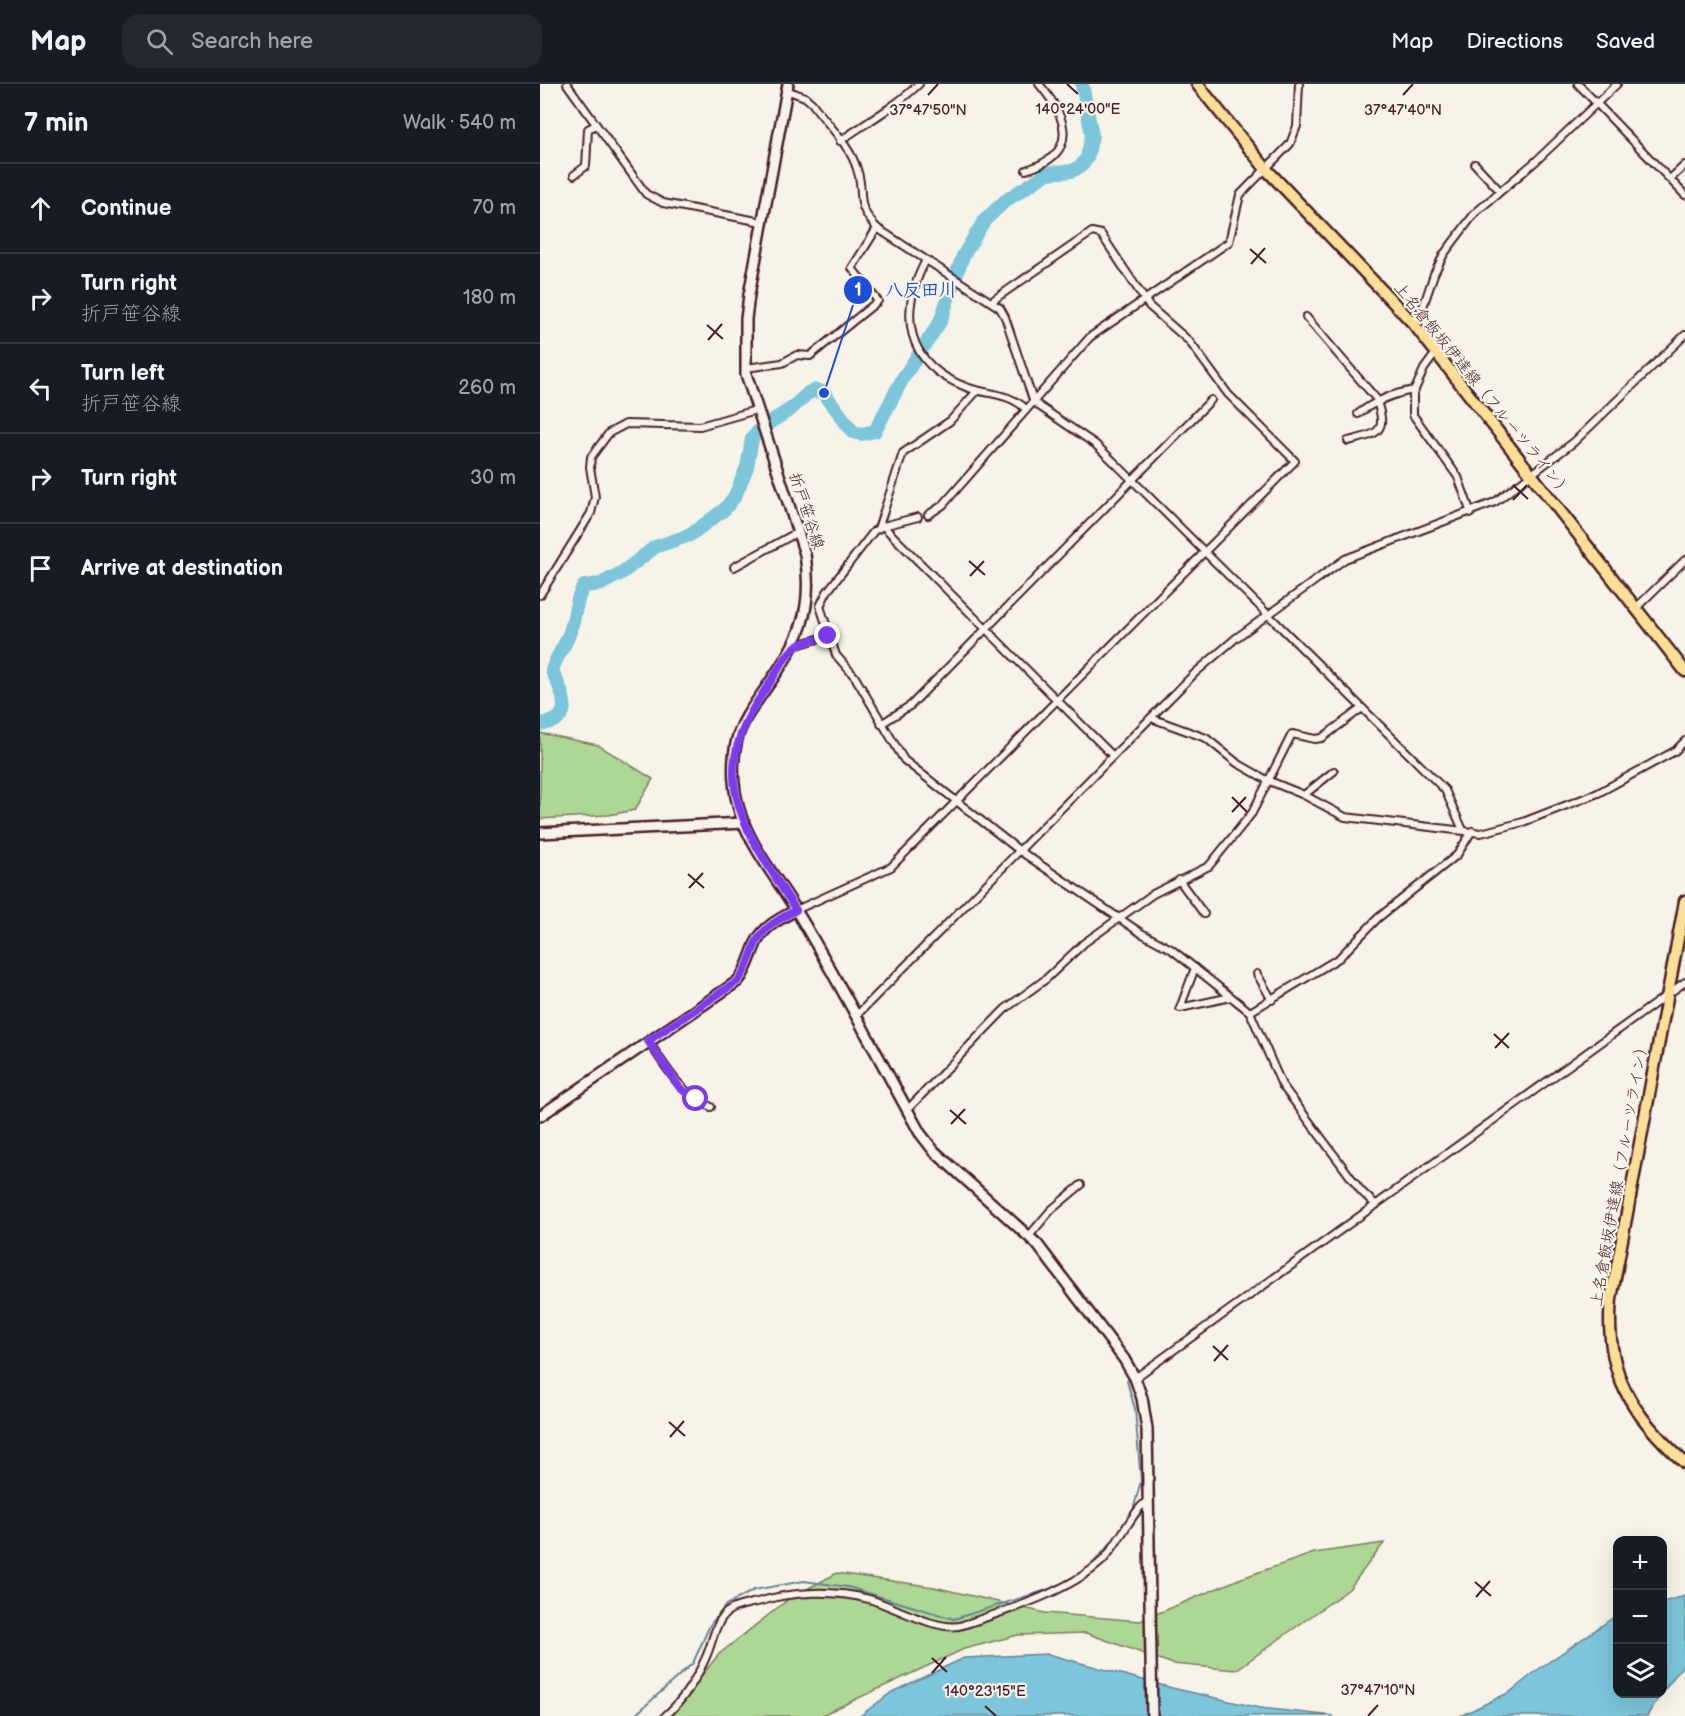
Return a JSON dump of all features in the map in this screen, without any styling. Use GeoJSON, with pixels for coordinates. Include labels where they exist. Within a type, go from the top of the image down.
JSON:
{"type":"FeatureCollection","features":[{"type":"Feature","properties":{"kind":"main road","name":"上名倉飯坂伊達線（フルーツライン）"},"geometry":{"type":"LineString","coordinates":[[1197,84],[1266,169],[1413,323],[1685,671]]}},
{"type":"Feature","properties":{"kind":"main road","name":"折戸笹谷線"},"geometry":{"type":"LineString","coordinates":[[787,87],[746,320],[746,368],[756,410],[798,532],[807,568],[808,600],[803,628],[794,646],[750,711],[737,739],[733,777],[744,823],[796,910],[920,1133],[934,1151],[1029,1236],[1124,1359],[1135,1378],[1148,1429],[1152,1716]]}},
{"type":"Feature","properties":{"kind":"main road"},"geometry":{"type":"LineString","coordinates":[[540,833],[744,823]]}},
{"type":"Feature","properties":{"kind":"main road","name":"上名倉飯坂伊達線（フルーツライン）"},"geometry":{"type":"LineString","coordinates":[[1685,901],[1611,1299],[1609,1336],[1618,1377],[1632,1405],[1648,1427],[1685,1463]]}},
{"type":"Feature","properties":{"kind":"main road"},"geometry":{"type":"LineString","coordinates":[[540,1116],[738,981],[762,934],[779,919],[796,910]]}},
{"type":"Feature","properties":{"kind":"street"},"geometry":{"type":"LineString","coordinates":[[567,84],[641,188],[653,198],[663,203],[762,222]]}},
{"type":"Feature","properties":{"kind":"street"},"geometry":{"type":"LineString","coordinates":[[840,141],[877,115],[897,105],[919,84]]}},
{"type":"Feature","properties":{"kind":"street"},"geometry":{"type":"LineString","coordinates":[[1026,170],[1053,159],[1063,140],[1059,108],[1039,84]]}},
{"type":"Feature","properties":{"kind":"street"},"geometry":{"type":"LineString","coordinates":[[928,515],[943,505],[1090,337],[1229,242],[1240,195],[1290,144],[1295,133],[1299,84]]}},
{"type":"Feature","properties":{"kind":"street"},"geometry":{"type":"LineString","coordinates":[[1578,84],[1685,195]]}},
{"type":"Feature","properties":{"kind":"street"},"geometry":{"type":"LineString","coordinates":[[1413,323],[1423,307],[1434,274],[1444,254],[1475,213],[1536,161],[1617,84]]}},
{"type":"Feature","properties":{"kind":"street"},"geometry":{"type":"LineString","coordinates":[[787,87],[812,103],[840,141],[858,170],[863,211],[877,228],[992,301],[1005,317],[1033,400],[1095,444],[1448,793],[1463,830]]}},
{"type":"Feature","properties":{"kind":"street"},"geometry":{"type":"LineString","coordinates":[[574,175],[586,166],[588,129],[596,125]]}},
{"type":"Feature","properties":{"kind":"street"},"geometry":{"type":"LineString","coordinates":[[1475,164],[1500,191]]}},
{"type":"Feature","properties":{"kind":"street"},"geometry":{"type":"LineString","coordinates":[[1670,179],[1685,165]]}},
{"type":"Feature","properties":{"kind":"street"},"geometry":{"type":"LineString","coordinates":[[746,368],[782,363],[797,355],[810,356],[878,301],[852,268],[877,228]]}},
{"type":"Feature","properties":{"kind":"street"},"geometry":{"type":"LineString","coordinates":[[796,910],[891,867],[1295,461],[1228,394],[1189,341],[1144,301],[1104,237],[1097,232],[992,301]]}},
{"type":"Feature","properties":{"kind":"street"},"geometry":{"type":"LineString","coordinates":[[926,260],[916,278],[909,310],[918,350],[923,360],[944,377],[977,391],[1004,395],[1026,409]]}},
{"type":"Feature","properties":{"kind":"street"},"geometry":{"type":"LineString","coordinates":[[1306,317],[1378,402],[1383,419],[1382,426],[1376,432],[1348,441]]}},
{"type":"Feature","properties":{"kind":"street"},"geometry":{"type":"LineString","coordinates":[[856,1016],[1195,673],[1268,614],[1345,559],[1495,502],[1575,442],[1685,335]]}},
{"type":"Feature","properties":{"kind":"street"},"geometry":{"type":"LineString","coordinates":[[1436,354],[1424,369],[1415,390],[1413,414],[1458,477],[1471,513]]}},
{"type":"Feature","properties":{"kind":"street"},"geometry":{"type":"LineString","coordinates":[[1358,414],[1400,392],[1415,390]]}},
{"type":"Feature","properties":{"kind":"street"},"geometry":{"type":"LineString","coordinates":[[977,391],[950,421],[903,453],[880,528],[827,592],[820,606],[836,655],[855,677],[904,760],[1020,851],[1141,933],[1171,949],[1250,1012],[1282,1085],[1361,1191],[1376,1204]]}},
{"type":"Feature","properties":{"kind":"street"},"geometry":{"type":"LineString","coordinates":[[881,724],[911,705],[1134,481],[1211,400]]}},
{"type":"Feature","properties":{"kind":"street"},"geometry":{"type":"LineString","coordinates":[[540,595],[591,513],[595,496],[590,467],[591,457],[609,433],[626,424],[700,426],[756,410]]}},
{"type":"Feature","properties":{"kind":"street"},"geometry":{"type":"LineString","coordinates":[[880,528],[918,517]]}},
{"type":"Feature","properties":{"kind":"street"},"geometry":{"type":"LineString","coordinates":[[880,528],[1113,756]]}},
{"type":"Feature","properties":{"kind":"street"},"geometry":{"type":"LineString","coordinates":[[734,567],[798,532]]}},
{"type":"Feature","properties":{"kind":"street"},"geometry":{"type":"LineString","coordinates":[[1636,608],[1685,560]]}},
{"type":"Feature","properties":{"kind":"street"},"geometry":{"type":"LineString","coordinates":[[808,600],[820,606]]}},
{"type":"Feature","properties":{"kind":"street"},"geometry":{"type":"LineString","coordinates":[[794,646],[828,636]]}},
{"type":"Feature","properties":{"kind":"street"},"geometry":{"type":"LineString","coordinates":[[907,1110],[1005,1010],[1046,979],[1084,943],[1153,894],[1209,866],[1252,813],[1292,734],[1322,738],[1362,708]]}},
{"type":"Feature","properties":{"kind":"street"},"geometry":{"type":"LineString","coordinates":[[1151,718],[1206,738],[1237,763],[1267,780],[1352,819],[1472,831],[1500,830],[1598,793],[1675,751],[1685,741]]}},
{"type":"Feature","properties":{"kind":"street"},"geometry":{"type":"LineString","coordinates":[[1304,795],[1334,771]]}},
{"type":"Feature","properties":{"kind":"street"},"geometry":{"type":"LineString","coordinates":[[1250,1012],[1339,958],[1378,918],[1457,855],[1472,831]]}},
{"type":"Feature","properties":{"kind":"street"},"geometry":{"type":"LineString","coordinates":[[1179,880],[1204,914]]}},
{"type":"Feature","properties":{"kind":"street"},"geometry":{"type":"LineString","coordinates":[[1195,968],[1180,1008],[1231,997]]}},
{"type":"Feature","properties":{"kind":"street"},"geometry":{"type":"LineString","coordinates":[[1257,974],[1272,1000]]}},
{"type":"Feature","properties":{"kind":"street"},"geometry":{"type":"LineString","coordinates":[[1135,1378],[1685,982]]}},
{"type":"Feature","properties":{"kind":"street"},"geometry":{"type":"LineString","coordinates":[[648,1041],[680,1088],[690,1097],[711,1107]]}},
{"type":"Feature","properties":{"kind":"street"},"geometry":{"type":"LineString","coordinates":[[1029,1236],[1051,1210],[1081,1185]]}},
{"type":"Feature","properties":{"kind":"street"},"geometry":{"type":"LineString","coordinates":[[664,1716],[691,1683],[707,1655],[716,1627],[733,1608],[797,1593],[837,1594],[870,1599],[934,1624],[955,1627],[1071,1584],[1103,1560],[1120,1541],[1137,1510],[1149,1500]]}},
{"type":"Feature","properties":{"kind":"green space"},"geometry":{"type":"Polygon","coordinates":[[[540,733],[598,745],[653,779],[635,810],[608,815],[540,819],[540,733]]]}},
{"type":"Feature","properties":{"kind":"green space"},"geometry":{"type":"Polygon","coordinates":[[[1384,1543],[1349,1589],[1236,1670],[1173,1664],[1086,1633],[1018,1635],[964,1649],[820,1716],[669,1716],[719,1654],[790,1598],[837,1573],[934,1587],[1045,1613],[1140,1621],[1239,1579],[1314,1553],[1384,1543]]]}},
{"type":"Feature","properties":{"kind":"water"},"geometry":{"type":"Polygon","coordinates":[[[1685,1596],[1685,1662],[1667,1687],[1667,1644],[1667,1601],[1685,1596]]]}},
{"type":"Feature","properties":{"kind":"water"},"geometry":{"type":"Polygon","coordinates":[[[1613,1618],[1613,1698],[1658,1698],[1647,1716],[1460,1716],[1510,1692],[1540,1668],[1613,1618]]]}},
{"type":"Feature","properties":{"kind":"water"},"geometry":{"type":"Polygon","coordinates":[[[1048,1654],[1172,1688],[1260,1708],[1334,1716],[860,1716],[892,1692],[964,1658],[1048,1654]]]}},
{"type":"Feature","properties":{"kind":"waterway"},"geometry":{"type":"LineString","coordinates":[[540,724],[552,722],[563,711],[563,696],[552,671],[571,631],[578,598],[584,586],[601,584],[623,572],[655,547],[690,535],[725,509],[735,496],[747,467],[752,439],[761,428],[791,409],[808,393],[817,390],[824,393],[853,432],[862,434],[875,431],[903,378],[940,322],[963,256],[984,221],[1005,201],[1048,173],[1072,171],[1081,166],[1087,158],[1092,135],[1082,84]]}},
{"type":"Feature","properties":{"kind":"waterway"},"geometry":{"type":"LineString","coordinates":[[1674,986],[1685,978]]}},
{"type":"Feature","properties":{"kind":"waterway"},"geometry":{"type":"LineString","coordinates":[[1628,1020],[1664,993]]}},
{"type":"Feature","properties":{"kind":"waterway"},"geometry":{"type":"LineString","coordinates":[[1136,1373],[1516,1100]]}},
{"type":"Feature","properties":{"kind":"waterway"},"geometry":{"type":"LineString","coordinates":[[1132,1377],[1127,1381],[1135,1409],[1141,1481],[1132,1514]]}},
{"type":"Feature","properties":{"kind":"waterway"},"geometry":{"type":"LineString","coordinates":[[1089,1568],[1117,1536]]}},
{"type":"Feature","properties":{"kind":"waterway"},"geometry":{"type":"LineString","coordinates":[[634,1716],[693,1663],[710,1625],[726,1605],[754,1590],[804,1581],[848,1587],[954,1619],[1053,1588]]}},
{"type":"Feature","properties":{"kind":"place","name":"八反田川"},"geometry":{"type":"Point","coordinates":[824,393]}},
{"type":"Feature","properties":{"kind":"route"},"geometry":{"type":"LineString","coordinates":[[696,1099],[680,1088],[648,1041],[738,981],[749,963],[757,940],[771,925],[796,910],[744,823],[733,777],[737,739],[750,711],[794,646],[828,636]]}}]}
